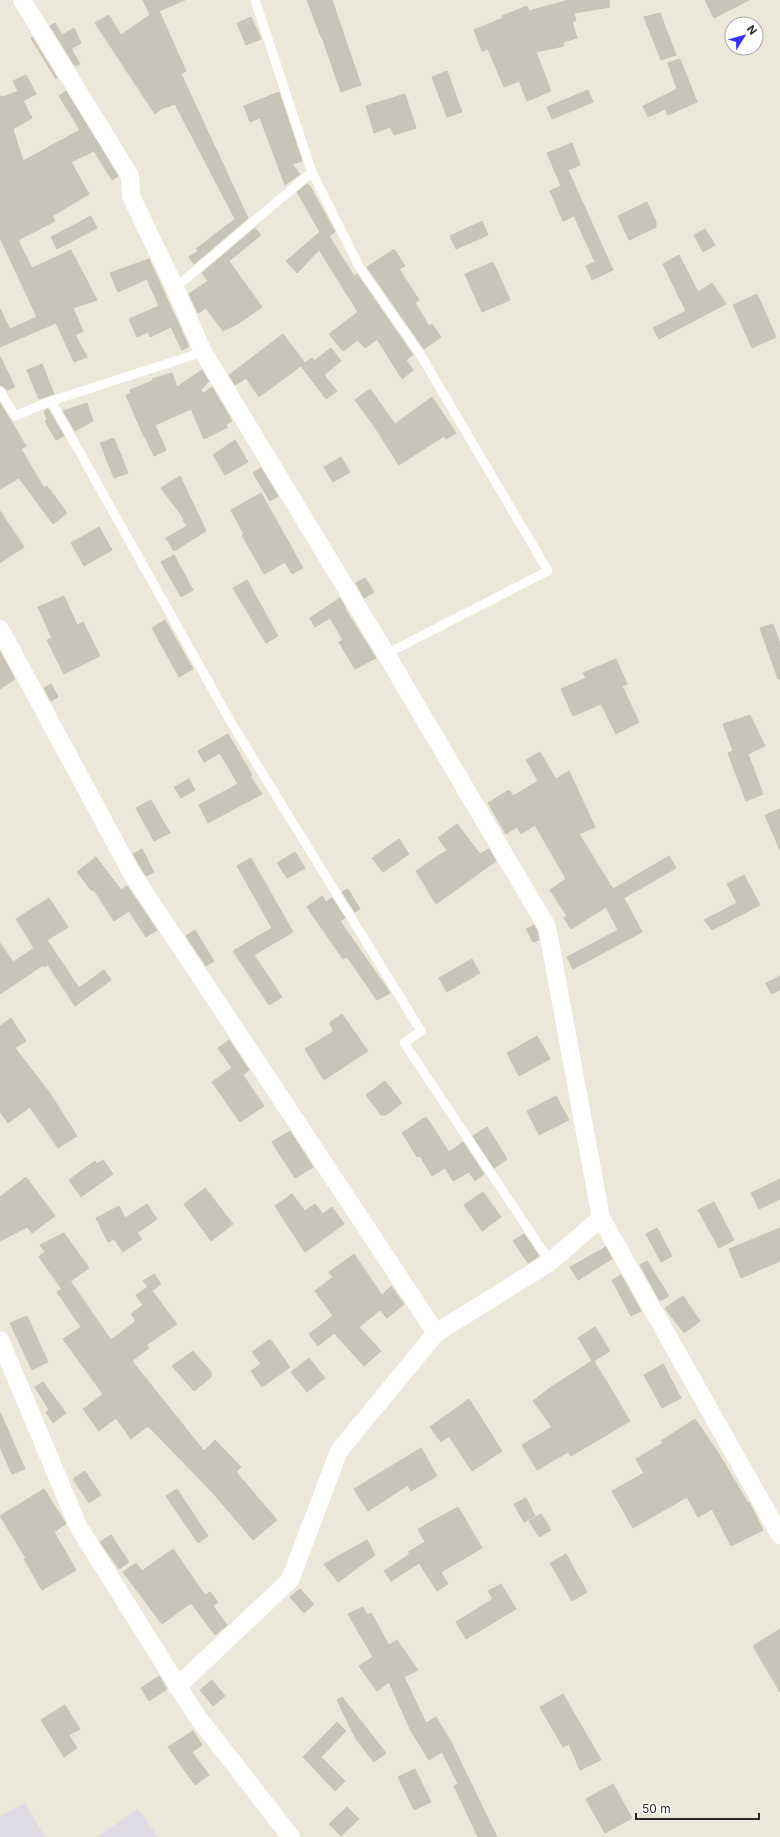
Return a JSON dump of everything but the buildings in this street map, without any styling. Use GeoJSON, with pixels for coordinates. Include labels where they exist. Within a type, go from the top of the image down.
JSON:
{"type":"FeatureCollection","features":[{"type":"Feature","properties":{"kind":"street"},"geometry":{"type":"LineString","coordinates":[[22,0],[130,176],[131,196],[175,288],[203,352],[386,654],[547,926],[601,1218],[780,1535]]}},
{"type":"Feature","properties":{"kind":"street"},"geometry":{"type":"LineString","coordinates":[[0,629],[131,872],[436,1332]]}},
{"type":"Feature","properties":{"kind":"street"},"geometry":{"type":"LineString","coordinates":[[178,1687],[290,1580],[339,1451],[436,1332],[550,1262],[601,1218]]}},
{"type":"Feature","properties":{"kind":"street"},"geometry":{"type":"LineString","coordinates":[[0,1340],[78,1526],[196,1715],[291,1837]]}},
{"type":"Feature","properties":{"kind":"lane"},"geometry":{"type":"LineString","coordinates":[[255,0],[312,172],[360,268],[420,354],[548,571],[386,654]]}},
{"type":"Feature","properties":{"kind":"lane"},"geometry":{"type":"LineString","coordinates":[[175,288],[312,172]]}},
{"type":"Feature","properties":{"kind":"lane"},"geometry":{"type":"LineString","coordinates":[[0,391],[15,416],[51,401],[203,352]]}},
{"type":"Feature","properties":{"kind":"lane"},"geometry":{"type":"LineString","coordinates":[[51,401],[232,724],[421,1031],[404,1043],[550,1262]]}},
{"type":"Feature","properties":{"kind":"shaded area"},"geometry":{"type":"Polygon","coordinates":[[[25,1803],[45,1837],[0,1837],[0,1816],[25,1803]]]}},
{"type":"Feature","properties":{"kind":"shaded area"},"geometry":{"type":"Polygon","coordinates":[[[138,1809],[158,1837],[97,1837],[138,1809]]]}}]}
